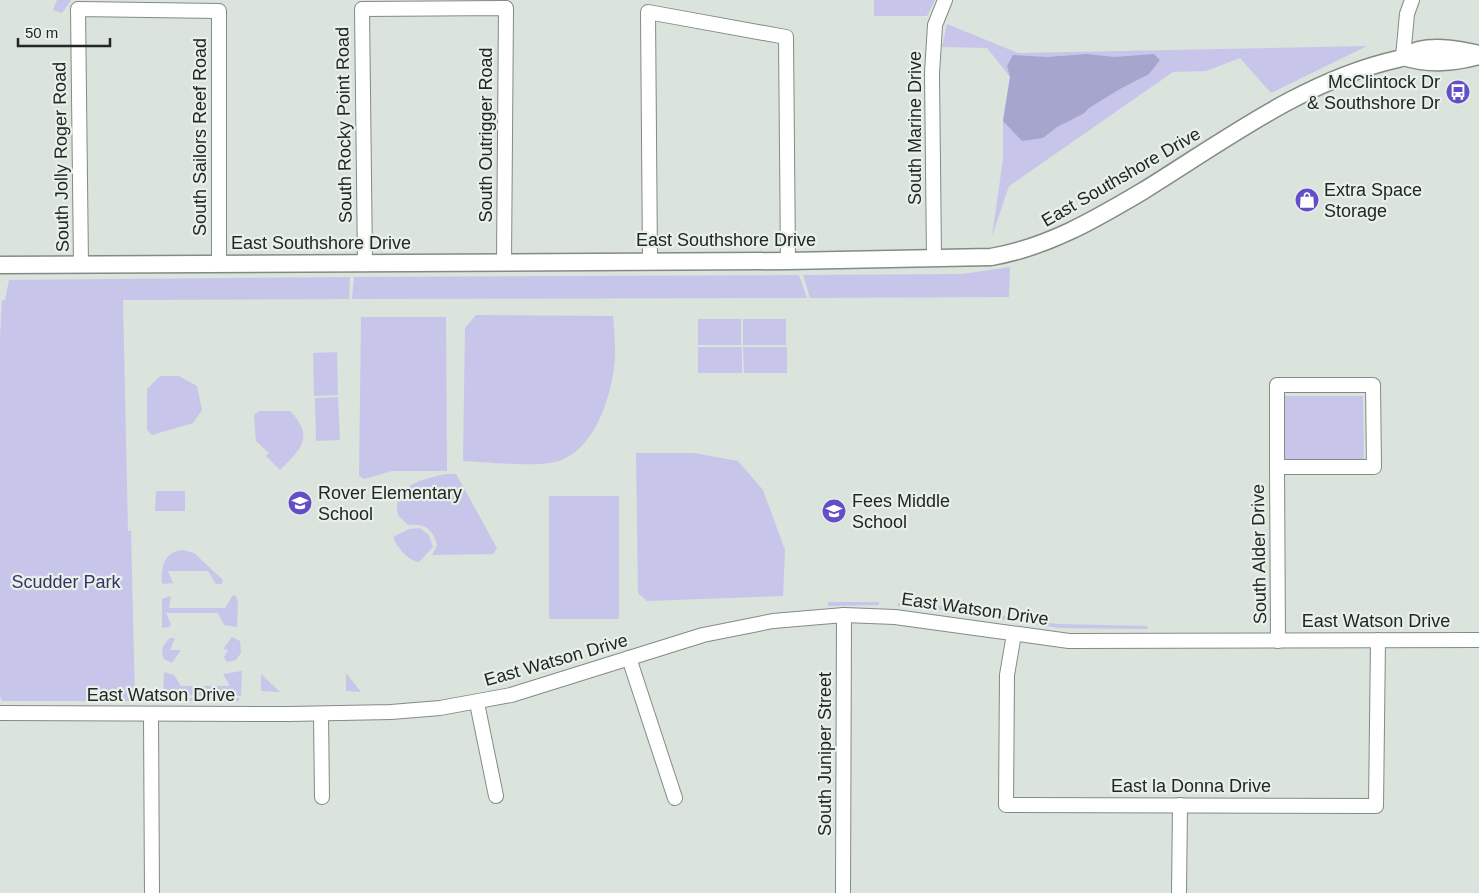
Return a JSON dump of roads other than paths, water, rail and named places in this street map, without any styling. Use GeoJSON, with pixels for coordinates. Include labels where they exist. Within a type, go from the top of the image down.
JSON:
{"type":"FeatureCollection","features":[{"type":"Feature","properties":{"kind":"street","name":"South Marine Drive"},"geometry":{"type":"LineString","coordinates":[[934,258],[932,73],[935,26],[945,0]]}},
{"type":"Feature","properties":{"kind":"street"},"geometry":{"type":"LineString","coordinates":[[1403,57],[1407,14],[1412,0]]}},
{"type":"Feature","properties":{"kind":"street","name":"South Outrigger Road"},"geometry":{"type":"LineString","coordinates":[[504,262],[506,8]]}},
{"type":"Feature","properties":{"kind":"street","name":"South Rocky Point Road"},"geometry":{"type":"LineString","coordinates":[[365,264],[362,9],[506,8]]}},
{"type":"Feature","properties":{"kind":"street","name":"South Jolly Roger Road"},"geometry":{"type":"LineString","coordinates":[[81,265],[78,9],[219,11]]}},
{"type":"Feature","properties":{"kind":"street","name":"South Sailors Reef Road"},"geometry":{"type":"LineString","coordinates":[[219,11],[219,264]]}},
{"type":"Feature","properties":{"kind":"street"},"geometry":{"type":"LineString","coordinates":[[650,261],[648,12],[786,37],[788,261]]}},
{"type":"Feature","properties":{"kind":"street","name":"East Southshore Drive"},"geometry":{"type":"LineString","coordinates":[[0,265],[788,261],[934,258],[1006,254],[1038,246],[1066,235],[1305,92],[1353,72],[1403,57],[1419,50],[1456,49],[1479,55]]}},
{"type":"Feature","properties":{"kind":"street","name":"South Alder Drive"},"geometry":{"type":"LineString","coordinates":[[1277,468],[1374,468],[1373,385],[1277,385],[1277,468],[1278,641]]}},
{"type":"Feature","properties":{"kind":"street","name":"East Watson Drive"},"geometry":{"type":"LineString","coordinates":[[0,713],[321,714],[391,712],[477,703],[511,695],[724,630],[773,621],[844,615],[895,617],[1014,634],[1103,642],[1479,640]]}},
{"type":"Feature","properties":{"kind":"street","name":"South Juniper Street"},"geometry":{"type":"LineString","coordinates":[[843,893],[844,615]]}},
{"type":"Feature","properties":{"kind":"street","name":"East la Donna Drive"},"geometry":{"type":"LineString","coordinates":[[1014,634],[1007,675],[1006,805],[1376,806],[1378,640]]}},
{"type":"Feature","properties":{"kind":"street"},"geometry":{"type":"LineString","coordinates":[[628,658],[675,798]]}},
{"type":"Feature","properties":{"kind":"street","name":"East Watson Drive"},"geometry":{"type":"LineString","coordinates":[[477,703],[496,796]]}},
{"type":"Feature","properties":{"kind":"street"},"geometry":{"type":"LineString","coordinates":[[151,714],[152,893]]}},
{"type":"Feature","properties":{"kind":"street"},"geometry":{"type":"LineString","coordinates":[[321,714],[322,797]]}},
{"type":"Feature","properties":{"kind":"street"},"geometry":{"type":"LineString","coordinates":[[1179,893],[1180,805]]}},
{"type":"Feature","properties":{"kind":"place","name":"McClintock Dr & Southshore Dr"},"geometry":{"type":"Point","coordinates":[1458,92]}},
{"type":"Feature","properties":{"kind":"place","name":"Extra Space Storage"},"geometry":{"type":"Point","coordinates":[1307,200]}},
{"type":"Feature","properties":{"kind":"place","name":"Rover Elementary School"},"geometry":{"type":"Point","coordinates":[300,503]}},
{"type":"Feature","properties":{"kind":"place","name":"Fees Middle School"},"geometry":{"type":"Point","coordinates":[834,511]}},
{"type":"Feature","properties":{"kind":"park label","name":"Scudder Park"},"geometry":{"type":"Point","coordinates":[66,582]}}]}
